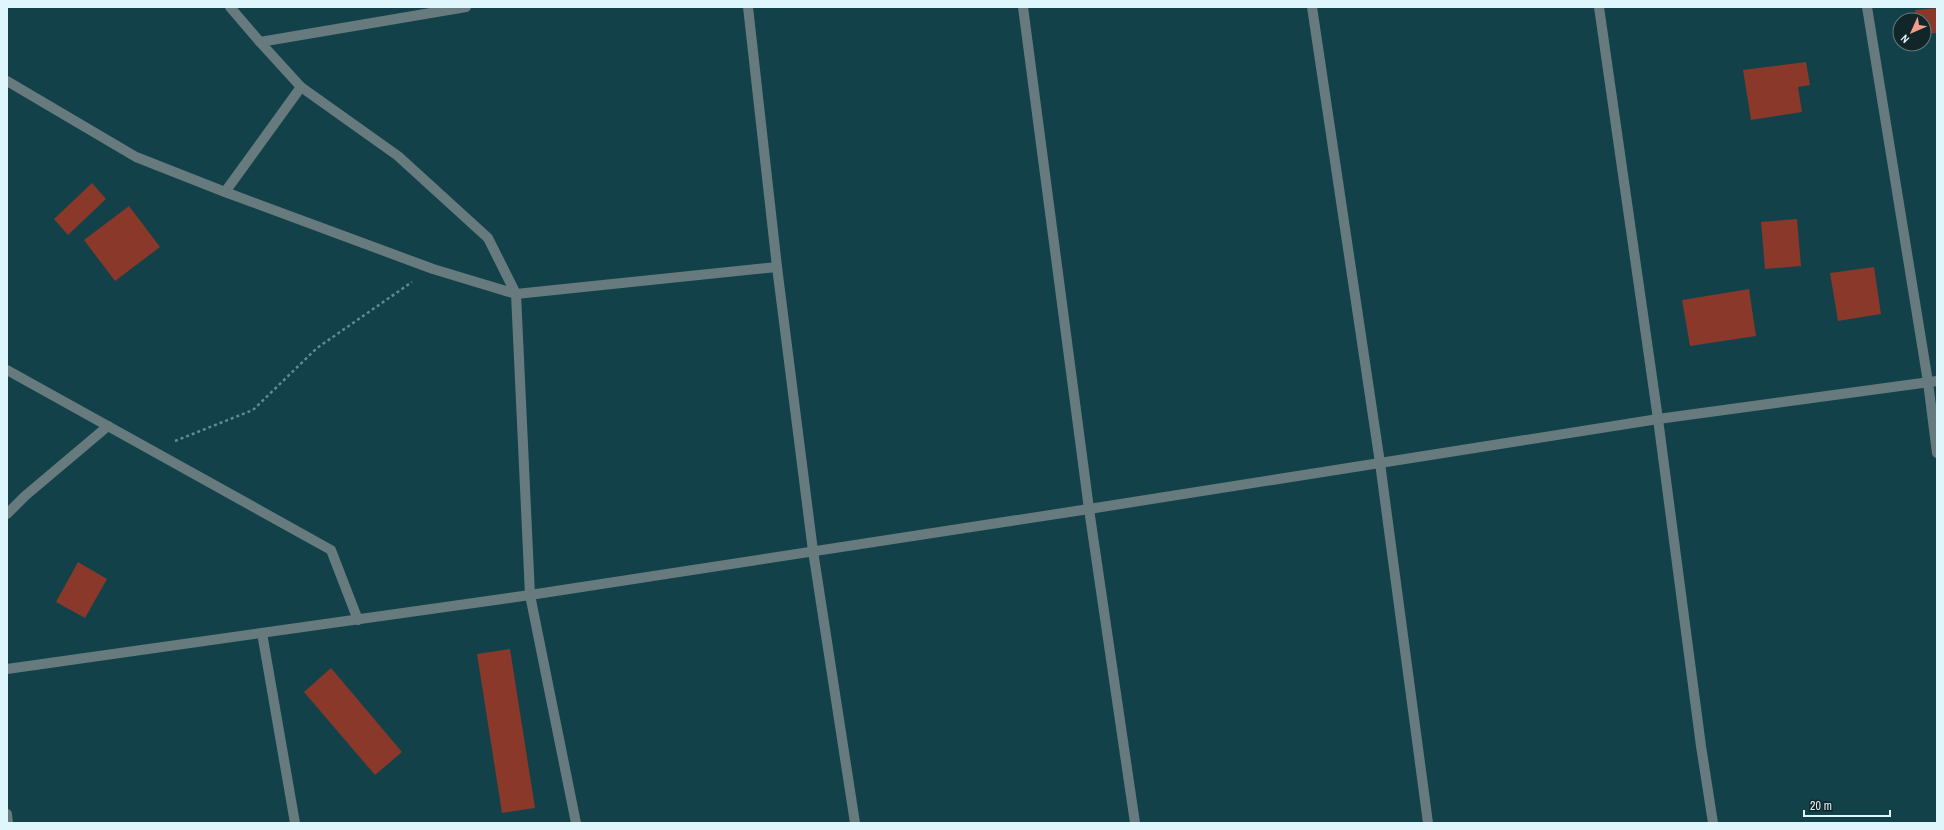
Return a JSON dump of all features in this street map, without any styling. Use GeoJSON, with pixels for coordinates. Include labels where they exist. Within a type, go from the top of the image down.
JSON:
{"type":"FeatureCollection","features":[{"type":"Feature","properties":{"kind":"street"},"geometry":{"type":"LineString","coordinates":[[230,7],[301,87],[398,156],[488,238],[516,294],[530,595],[576,823]]}},
{"type":"Feature","properties":{"kind":"street"},"geometry":{"type":"LineString","coordinates":[[260,42],[466,7]]}},
{"type":"Feature","properties":{"kind":"street"},"geometry":{"type":"LineString","coordinates":[[748,7],[777,266],[813,552],[855,823]]}},
{"type":"Feature","properties":{"kind":"street"},"geometry":{"type":"LineString","coordinates":[[1023,7],[1089,509],[1135,823]]}},
{"type":"Feature","properties":{"kind":"street"},"geometry":{"type":"LineString","coordinates":[[1312,7],[1380,463],[1428,823]]}},
{"type":"Feature","properties":{"kind":"street"},"geometry":{"type":"LineString","coordinates":[[1599,7],[1658,419],[1700,746],[1713,823]]}},
{"type":"Feature","properties":{"kind":"street"},"geometry":{"type":"LineString","coordinates":[[1867,7],[1932,382],[1937,452]]}},
{"type":"Feature","properties":{"kind":"street"},"geometry":{"type":"LineString","coordinates":[[7,81],[136,157],[225,192],[433,268],[516,294],[777,266]]}},
{"type":"Feature","properties":{"kind":"street"},"geometry":{"type":"LineString","coordinates":[[225,192],[301,87]]}},
{"type":"Feature","properties":{"kind":"street"},"geometry":{"type":"LineString","coordinates":[[7,370],[331,550],[358,620]]}},
{"type":"Feature","properties":{"kind":"street"},"geometry":{"type":"LineString","coordinates":[[7,669],[530,595],[1089,509],[1658,419],[1932,382]]}},
{"type":"Feature","properties":{"kind":"street"},"geometry":{"type":"LineString","coordinates":[[7,514],[108,426]]}},
{"type":"Feature","properties":{"kind":"street"},"geometry":{"type":"LineString","coordinates":[[262,633],[295,823]]}},
{"type":"Feature","properties":{"kind":"street"},"geometry":{"type":"LineString","coordinates":[[7,814],[8,823]]}},
{"type":"Feature","properties":{"kind":"path"},"geometry":{"type":"LineString","coordinates":[[152,450],[253,410],[317,348],[433,268]]}},
{"type":"Feature","properties":{"kind":"building"},"geometry":{"type":"Polygon","coordinates":[[[1937,8],[1937,33],[1932,33],[1932,12],[1915,12],[1915,10],[1937,8]]]}},
{"type":"Feature","properties":{"kind":"building"},"geometry":{"type":"Polygon","coordinates":[[[1806,62],[1810,85],[1798,87],[1802,112],[1751,120],[1743,70],[1806,62]]]}},
{"type":"Feature","properties":{"kind":"building"},"geometry":{"type":"Polygon","coordinates":[[[92,183],[106,199],[68,235],[54,219],[92,183]]]}},
{"type":"Feature","properties":{"kind":"building"},"geometry":{"type":"Polygon","coordinates":[[[129,206],[160,247],[115,281],[84,240],[129,206]]]}},
{"type":"Feature","properties":{"kind":"building"},"geometry":{"type":"Polygon","coordinates":[[[1797,219],[1801,266],[1765,269],[1761,222],[1797,219]]]}},
{"type":"Feature","properties":{"kind":"building"},"geometry":{"type":"Polygon","coordinates":[[[1874,267],[1881,314],[1838,321],[1830,273],[1874,267]]]}},
{"type":"Feature","properties":{"kind":"building"},"geometry":{"type":"Polygon","coordinates":[[[1749,289],[1756,336],[1690,346],[1682,300],[1749,289]]]}},
{"type":"Feature","properties":{"kind":"building"},"geometry":{"type":"Polygon","coordinates":[[[78,562],[107,579],[85,618],[56,602],[78,562]]]}},
{"type":"Feature","properties":{"kind":"building"},"geometry":{"type":"Polygon","coordinates":[[[510,649],[535,808],[502,813],[477,654],[510,649]]]}},
{"type":"Feature","properties":{"kind":"building"},"geometry":{"type":"Polygon","coordinates":[[[331,668],[402,752],[375,775],[304,692],[331,668]]]}}]}
